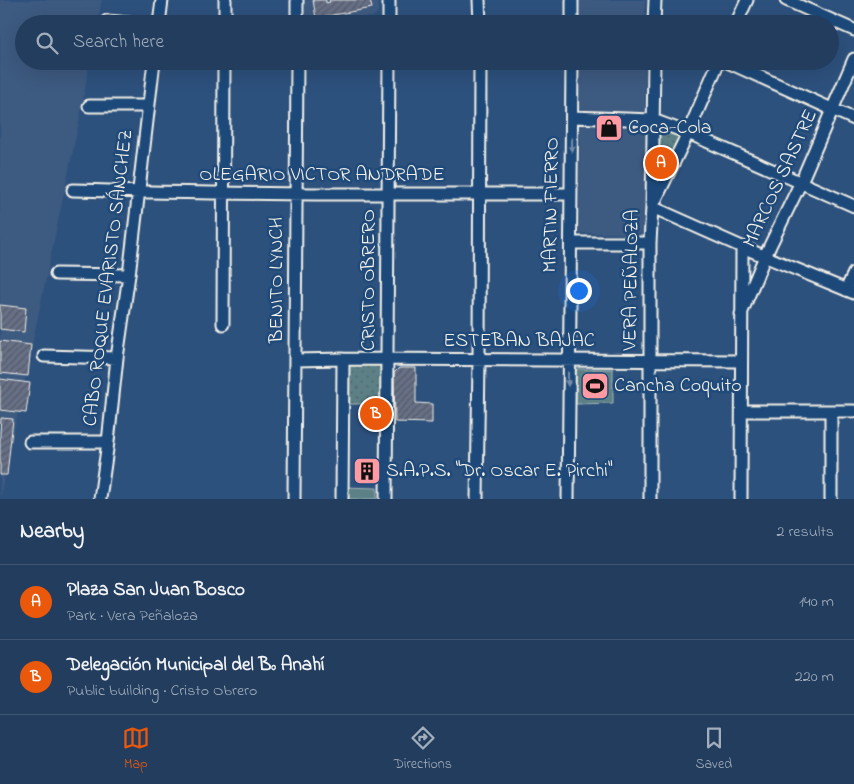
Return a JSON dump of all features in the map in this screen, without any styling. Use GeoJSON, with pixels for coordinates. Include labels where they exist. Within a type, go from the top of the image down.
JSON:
{"type":"FeatureCollection","features":[{"type":"Feature","properties":{"kind":"street"},"geometry":{"type":"LineString","coordinates":[[160,15],[162,0]]}},
{"type":"Feature","properties":{"kind":"street"},"geometry":{"type":"LineString","coordinates":[[225,0],[225,15]]}},
{"type":"Feature","properties":{"kind":"street"},"geometry":{"type":"LineString","coordinates":[[297,0],[297,15]]}},
{"type":"Feature","properties":{"kind":"street"},"geometry":{"type":"LineString","coordinates":[[389,0],[390,15]]}},
{"type":"Feature","properties":{"kind":"street"},"geometry":{"type":"LineString","coordinates":[[479,0],[480,15]]}},
{"type":"Feature","properties":{"kind":"street"},"geometry":{"type":"LineString","coordinates":[[572,0],[572,15]]}},
{"type":"Feature","properties":{"kind":"street"},"geometry":{"type":"LineString","coordinates":[[654,15],[655,0]]}},
{"type":"Feature","properties":{"kind":"street"},"geometry":{"type":"LineString","coordinates":[[740,15],[747,0]]}},
{"type":"Feature","properties":{"kind":"street"},"geometry":{"type":"LineString","coordinates":[[786,0],[820,15]]}},
{"type":"Feature","properties":{"kind":"street"},"geometry":{"type":"LineString","coordinates":[[839,23],[854,30]]}},
{"type":"Feature","properties":{"kind":"street","name":"MARCOS SASTRE"},"geometry":{"type":"LineString","coordinates":[[741,314],[765,256],[801,182],[854,60]]}},
{"type":"Feature","properties":{"kind":"street","name":"CABO ROQUE EVARISTO SÁNCHEZ"},"geometry":{"type":"LineString","coordinates":[[100,499],[153,70]]}},
{"type":"Feature","properties":{"kind":"street"},"geometry":{"type":"LineString","coordinates":[[223,324],[224,70]]}},
{"type":"Feature","properties":{"kind":"street","name":"BENITO LYNCH"},"geometry":{"type":"LineString","coordinates":[[294,499],[296,70]]}},
{"type":"Feature","properties":{"kind":"street","name":"CRISTO OBRERO"},"geometry":{"type":"LineString","coordinates":[[386,499],[389,70]]}},
{"type":"Feature","properties":{"kind":"street"},"geometry":{"type":"LineString","coordinates":[[477,499],[480,70]]}},
{"type":"Feature","properties":{"kind":"street","name":"MARTIN FIERRO"},"geometry":{"type":"LineString","coordinates":[[568,499],[572,70]]}},
{"type":"Feature","properties":{"kind":"street","name":"VERA PEÑALOZA"},"geometry":{"type":"LineString","coordinates":[[650,499],[650,243],[654,70]]}},
{"type":"Feature","properties":{"kind":"street"},"geometry":{"type":"LineString","coordinates":[[715,70],[688,133],[652,207],[850,292],[854,273]]}},
{"type":"Feature","properties":{"kind":"street"},"geometry":{"type":"LineString","coordinates":[[745,70],[854,118]]}},
{"type":"Feature","properties":{"kind":"street"},"geometry":{"type":"LineString","coordinates":[[89,106],[148,106]]}},
{"type":"Feature","properties":{"kind":"street"},"geometry":{"type":"LineString","coordinates":[[572,117],[653,120],[688,133],[854,206]]}},
{"type":"Feature","properties":{"kind":"street","name":"OLEGARIO VICTOR ANDRADE"},"geometry":{"type":"LineString","coordinates":[[73,190],[223,193],[571,194]]}},
{"type":"Feature","properties":{"kind":"street"},"geometry":{"type":"LineString","coordinates":[[571,243],[650,243]]}},
{"type":"Feature","properties":{"kind":"street","name":"MARCOS SASTRE"},"geometry":{"type":"LineString","coordinates":[[741,499],[742,247]]}},
{"type":"Feature","properties":{"kind":"street"},"geometry":{"type":"LineString","coordinates":[[56,274],[129,275]]}},
{"type":"Feature","properties":{"kind":"street"},"geometry":{"type":"LineString","coordinates":[[44,356],[117,358]]}},
{"type":"Feature","properties":{"kind":"street"},"geometry":{"type":"LineString","coordinates":[[342,499],[343,359]]}},
{"type":"Feature","properties":{"kind":"street","name":"ESTEBAN BAJAC"},"geometry":{"type":"LineString","coordinates":[[296,360],[741,361]]}},
{"type":"Feature","properties":{"kind":"street"},"geometry":{"type":"LineString","coordinates":[[742,411],[854,411]]}},
{"type":"Feature","properties":{"kind":"street"},"geometry":{"type":"LineString","coordinates":[[831,411],[831,499]]}},
{"type":"Feature","properties":{"kind":"street"},"geometry":{"type":"LineString","coordinates":[[30,442],[108,442]]}},
{"type":"Feature","properties":{"kind":"shaded area"},"geometry":{"type":"Polygon","coordinates":[[[0,0],[102,0],[99,15],[15,15],[15,70],[88,70],[0,497],[0,0]]]}},
{"type":"Feature","properties":{"kind":"shaded area"},"geometry":{"type":"Polygon","coordinates":[[[305,0],[378,0],[378,12],[375,15],[305,14],[305,0]]]}},
{"type":"Feature","properties":{"kind":"shaded area"},"geometry":{"type":"Polygon","coordinates":[[[580,0],[645,0],[645,15],[580,15],[580,0]]]}},
{"type":"Feature","properties":{"kind":"shaded area"},"geometry":{"type":"Polygon","coordinates":[[[580,70],[645,70],[645,234],[579,233],[580,70]]]}},
{"type":"Feature","properties":{"kind":"green space"},"geometry":{"type":"Polygon","coordinates":[[[656,125],[681,133],[654,193],[656,125]]]}},
{"type":"Feature","properties":{"kind":"green space"},"geometry":{"type":"Polygon","coordinates":[[[344,363],[384,363],[383,404],[344,404],[344,363]]]}},
{"type":"Feature","properties":{"kind":"green space","name":"Cancha Coquito"},"geometry":{"type":"Polygon","coordinates":[[[576,369],[613,369],[613,403],[576,404],[576,369]]]}},
{"type":"Feature","properties":{"kind":"green space"},"geometry":{"type":"Polygon","coordinates":[[[344,487],[377,488],[377,499],[344,499],[344,487]]]}},
{"type":"Feature","properties":{"kind":"building"},"geometry":{"type":"Polygon","coordinates":[[[313,0],[326,0],[326,3],[330,2],[329,0],[370,0],[372,8],[333,15],[316,15],[313,0]]]}},
{"type":"Feature","properties":{"kind":"building"},"geometry":{"type":"Polygon","coordinates":[[[0,305],[26,308],[24,332],[0,329],[0,305]]]}},
{"type":"Feature","properties":{"kind":"building"},"geometry":{"type":"Polygon","coordinates":[[[0,341],[31,345],[28,376],[0,373],[0,341]]]}},
{"type":"Feature","properties":{"kind":"building"},"geometry":{"type":"Polygon","coordinates":[[[399,368],[416,368],[416,403],[432,404],[432,423],[395,422],[394,373],[399,368]]]}},
{"type":"Feature","properties":{"kind":"building"},"geometry":{"type":"Polygon","coordinates":[[[0,379],[30,383],[26,413],[0,410],[0,379]]]}},
{"type":"Feature","properties":{"kind":"building"},"geometry":{"type":"Polygon","coordinates":[[[1,418],[13,419],[7,475],[0,475],[1,418]]]}},
{"type":"Feature","properties":{"kind":"building","name":"S.A.P.S. \"Dr. Oscar E. Pirchi\""},"geometry":{"type":"Polygon","coordinates":[[[361,460],[374,460],[374,482],[360,481],[361,460]]]}},
{"type":"Feature","properties":{"kind":"place","name":"Coca-Cola"},"geometry":{"type":"Point","coordinates":[609,128]}},
{"type":"Feature","properties":{"kind":"place","name":"Plaza San Juan Bosco"},"geometry":{"type":"Point","coordinates":[661,163]}},
{"type":"Feature","properties":{"kind":"place","name":"Cancha Coquito"},"geometry":{"type":"Point","coordinates":[595,386]}},
{"type":"Feature","properties":{"kind":"place","name":"Delegación Municipal del Bº Anahí"},"geometry":{"type":"Point","coordinates":[376,414]}},
{"type":"Feature","properties":{"kind":"place","name":"S.A.P.S. \"Dr. Oscar E. Pirchi\""},"geometry":{"type":"Point","coordinates":[367,471]}}]}
